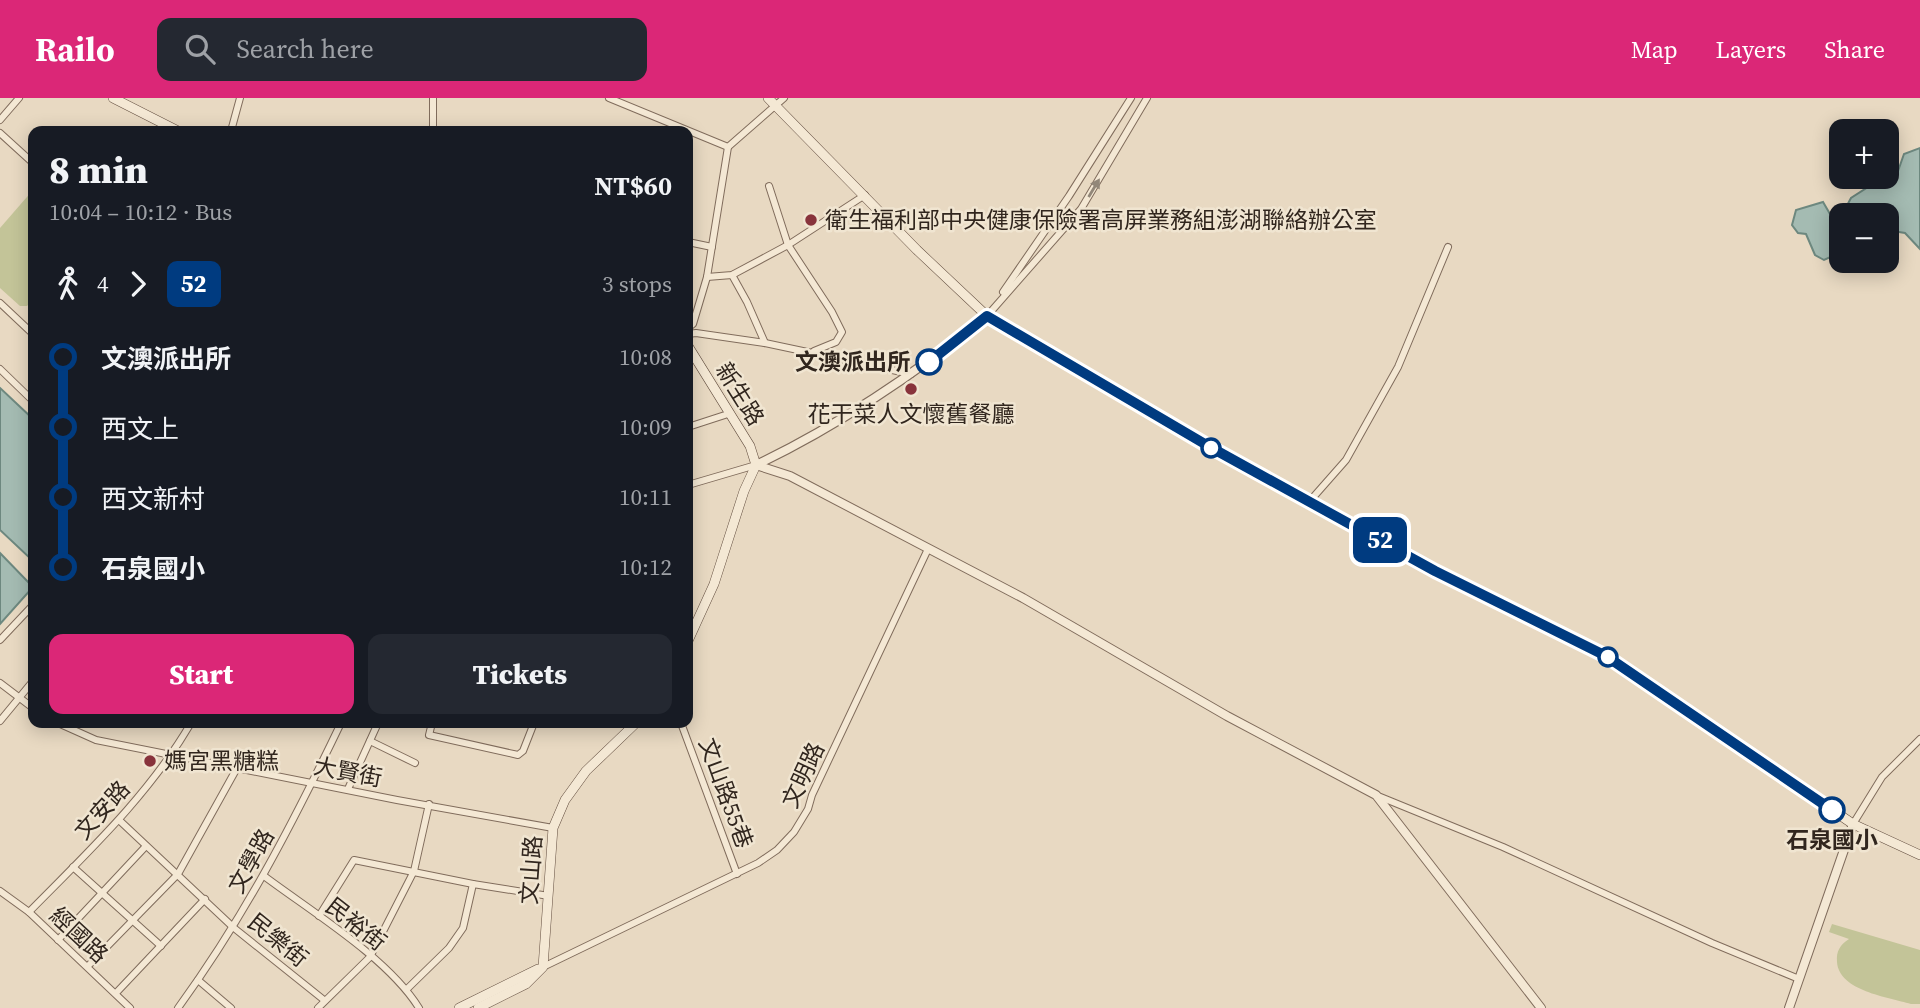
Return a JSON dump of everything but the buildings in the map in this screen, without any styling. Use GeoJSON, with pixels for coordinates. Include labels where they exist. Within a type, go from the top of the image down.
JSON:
{"type":"FeatureCollection","features":[{"type":"Feature","properties":{"kind":"main road"},"geometry":{"type":"LineString","coordinates":[[113,98],[168,126]]}},
{"type":"Feature","properties":{"kind":"main road"},"geometry":{"type":"LineString","coordinates":[[772,102],[917,250],[987,316],[1202,443],[1309,502],[1435,571],[1606,656],[1853,824],[1920,855]]}},
{"type":"Feature","properties":{"kind":"main road","name":"新生路"},"geometry":{"type":"LineString","coordinates":[[693,354],[750,446],[755,465]]}},
{"type":"Feature","properties":{"kind":"main road"},"geometry":{"type":"LineString","coordinates":[[693,630],[714,584],[755,465]]}},
{"type":"Feature","properties":{"kind":"main road","name":"文山路"},"geometry":{"type":"LineString","coordinates":[[543,967],[553,828],[565,800],[586,771],[631,728]]}},
{"type":"Feature","properties":{"kind":"main road"},"geometry":{"type":"LineString","coordinates":[[459,1008],[543,967]]}},
{"type":"Feature","properties":{"kind":"main road"},"geometry":{"type":"LineString","coordinates":[[478,1008],[526,984],[543,967]]}},
{"type":"Feature","properties":{"kind":"street"},"geometry":{"type":"LineString","coordinates":[[0,120],[19,98]]}},
{"type":"Feature","properties":{"kind":"street"},"geometry":{"type":"LineString","coordinates":[[232,126],[240,98]]}},
{"type":"Feature","properties":{"kind":"street"},"geometry":{"type":"LineString","coordinates":[[433,98],[433,126]]}},
{"type":"Feature","properties":{"kind":"street"},"geometry":{"type":"LineString","coordinates":[[609,98],[666,126]]}},
{"type":"Feature","properties":{"kind":"street"},"geometry":{"type":"LineString","coordinates":[[693,324],[707,277],[728,147],[772,102],[785,98]]}},
{"type":"Feature","properties":{"kind":"street"},"geometry":{"type":"LineString","coordinates":[[987,316],[1069,196],[1131,98]]}},
{"type":"Feature","properties":{"kind":"street"},"geometry":{"type":"LineString","coordinates":[[693,484],[755,465],[800,443],[911,374],[987,316],[1081,209],[1147,98]]}},
{"type":"Feature","properties":{"kind":"street"},"geometry":{"type":"LineString","coordinates":[[0,133],[28,158]]}},
{"type":"Feature","properties":{"kind":"street"},"geometry":{"type":"LineString","coordinates":[[693,135],[728,147]]}},
{"type":"Feature","properties":{"kind":"street"},"geometry":{"type":"LineString","coordinates":[[769,186],[788,245],[842,332],[836,342],[812,352]]}},
{"type":"Feature","properties":{"kind":"street"},"geometry":{"type":"LineString","coordinates":[[707,277],[732,275],[788,245],[865,195]]}},
{"type":"Feature","properties":{"kind":"street"},"geometry":{"type":"LineString","coordinates":[[693,243],[712,247]]}},
{"type":"Feature","properties":{"kind":"street"},"geometry":{"type":"LineString","coordinates":[[1309,502],[1346,460],[1398,367],[1448,247]]}},
{"type":"Feature","properties":{"kind":"street"},"geometry":{"type":"LineString","coordinates":[[732,275],[765,343]]}},
{"type":"Feature","properties":{"kind":"street"},"geometry":{"type":"LineString","coordinates":[[0,303],[28,329]]}},
{"type":"Feature","properties":{"kind":"street"},"geometry":{"type":"LineString","coordinates":[[693,333],[765,343],[911,374]]}},
{"type":"Feature","properties":{"kind":"street"},"geometry":{"type":"LineString","coordinates":[[0,369],[28,396]]}},
{"type":"Feature","properties":{"kind":"street"},"geometry":{"type":"LineString","coordinates":[[693,425],[728,414]]}},
{"type":"Feature","properties":{"kind":"street"},"geometry":{"type":"LineString","coordinates":[[755,465],[790,476],[1023,598],[1227,716],[1376,795],[1503,847],[1712,943],[1799,979]]}},
{"type":"Feature","properties":{"kind":"street","name":"文明路"},"geometry":{"type":"LineString","coordinates":[[543,967],[737,874],[777,850],[794,832],[808,809],[928,549]]}},
{"type":"Feature","properties":{"kind":"street"},"geometry":{"type":"LineString","coordinates":[[0,640],[28,610]]}},
{"type":"Feature","properties":{"kind":"street"},"geometry":{"type":"LineString","coordinates":[[0,683],[28,705]]}},
{"type":"Feature","properties":{"kind":"street"},"geometry":{"type":"LineString","coordinates":[[0,721],[28,686]]}},
{"type":"Feature","properties":{"kind":"street","name":"大賢街"},"geometry":{"type":"LineString","coordinates":[[69,728],[96,740],[553,828]]}},
{"type":"Feature","properties":{"kind":"street","name":"文安路"},"geometry":{"type":"LineString","coordinates":[[29,912],[119,820],[173,754],[188,728]]}},
{"type":"Feature","properties":{"kind":"street","name":"文學路"},"geometry":{"type":"LineString","coordinates":[[178,1008],[234,928],[264,876],[338,728]]}},
{"type":"Feature","properties":{"kind":"street"},"geometry":{"type":"LineString","coordinates":[[348,789],[376,728]]}},
{"type":"Feature","properties":{"kind":"street"},"geometry":{"type":"LineString","coordinates":[[431,728],[429,735],[518,755],[523,751],[532,728]]}},
{"type":"Feature","properties":{"kind":"street","name":"文山路55巷"},"geometry":{"type":"LineString","coordinates":[[683,728],[737,874]]}},
{"type":"Feature","properties":{"kind":"street"},"geometry":{"type":"LineString","coordinates":[[1789,1008],[1853,824],[1882,776],[1920,738]]}},
{"type":"Feature","properties":{"kind":"street"},"geometry":{"type":"LineString","coordinates":[[370,741],[415,762]]}},
{"type":"Feature","properties":{"kind":"street"},"geometry":{"type":"LineString","coordinates":[[88,966],[178,874],[237,768]]}},
{"type":"Feature","properties":{"kind":"street"},"geometry":{"type":"LineString","coordinates":[[1376,795],[1541,1008]]}},
{"type":"Feature","properties":{"kind":"street"},"geometry":{"type":"LineString","coordinates":[[318,1008],[370,957],[414,871],[429,804]]}},
{"type":"Feature","properties":{"kind":"street","name":"民樂街"},"geometry":{"type":"LineString","coordinates":[[119,820],[234,928],[324,1000]]}},
{"type":"Feature","properties":{"kind":"street"},"geometry":{"type":"LineString","coordinates":[[58,940],[146,846]]}},
{"type":"Feature","properties":{"kind":"street"},"geometry":{"type":"LineString","coordinates":[[319,916],[354,860],[548,896]]}},
{"type":"Feature","properties":{"kind":"street"},"geometry":{"type":"LineString","coordinates":[[74,867],[161,946]]}},
{"type":"Feature","properties":{"kind":"street","name":"民裕街"},"geometry":{"type":"LineString","coordinates":[[264,876],[370,957],[407,989],[419,1008]]}},
{"type":"Feature","properties":{"kind":"street"},"geometry":{"type":"LineString","coordinates":[[407,989],[449,948],[463,928],[473,884]]}},
{"type":"Feature","properties":{"kind":"street","name":"經國路"},"geometry":{"type":"LineString","coordinates":[[0,891],[29,912],[130,1008]]}},
{"type":"Feature","properties":{"kind":"street"},"geometry":{"type":"LineString","coordinates":[[116,993],[205,899]]}},
{"type":"Feature","properties":{"kind":"street"},"geometry":{"type":"LineString","coordinates":[[198,980],[230,1008]]}},
{"type":"Feature","properties":{"kind":"green space"},"geometry":{"type":"Polygon","coordinates":[[[28,196],[27,306],[20,306],[0,288],[0,228],[28,196]]]}},
{"type":"Feature","properties":{"kind":"green space"},"geometry":{"type":"Polygon","coordinates":[[[1832,924],[1920,950],[1920,1004],[1878,995],[1846,980],[1840,972],[1837,955],[1849,939],[1829,932],[1832,924]]]}},
{"type":"Feature","properties":{"kind":"shaded area"},"geometry":{"type":"Polygon","coordinates":[[[1920,148],[1920,249],[1905,233],[1899,232],[1899,203],[1848,203],[1851,198],[1865,189],[1899,189],[1899,168],[1904,154],[1920,148]]]}},
{"type":"Feature","properties":{"kind":"shaded area"},"geometry":{"type":"Polygon","coordinates":[[[1823,202],[1829,212],[1829,258],[1824,260],[1815,255],[1806,234],[1798,233],[1792,225],[1796,210],[1823,202]]]}},
{"type":"Feature","properties":{"kind":"shaded area"},"geometry":{"type":"Polygon","coordinates":[[[0,388],[28,414],[28,556],[0,530],[0,388]]]}},
{"type":"Feature","properties":{"kind":"shaded area"},"geometry":{"type":"Polygon","coordinates":[[[0,553],[28,582],[28,593],[0,624],[0,553]]]}},
{"type":"Feature","properties":{"kind":"bus line","name":"52"},"geometry":{"type":"LineString","coordinates":[[929,362],[987,316],[1210,447],[1435,571],[1606,656],[1832,810]]}},
{"type":"Feature","properties":{"kind":"place","name":"衛生福利部中央健康保險署高屏業務組澎湖聯絡辦公室"},"geometry":{"type":"Point","coordinates":[811,220]}},
{"type":"Feature","properties":{"kind":"place","name":"文澳派出所"},"geometry":{"type":"Point","coordinates":[929,362]}},
{"type":"Feature","properties":{"kind":"place","name":"花干菜人文懷舊餐廳"},"geometry":{"type":"Point","coordinates":[911,389]}},
{"type":"Feature","properties":{"kind":"place","name":"媽宮黑糖糕"},"geometry":{"type":"Point","coordinates":[150,761]}},
{"type":"Feature","properties":{"kind":"place","name":"石泉國小"},"geometry":{"type":"Point","coordinates":[1832,810]}}]}
